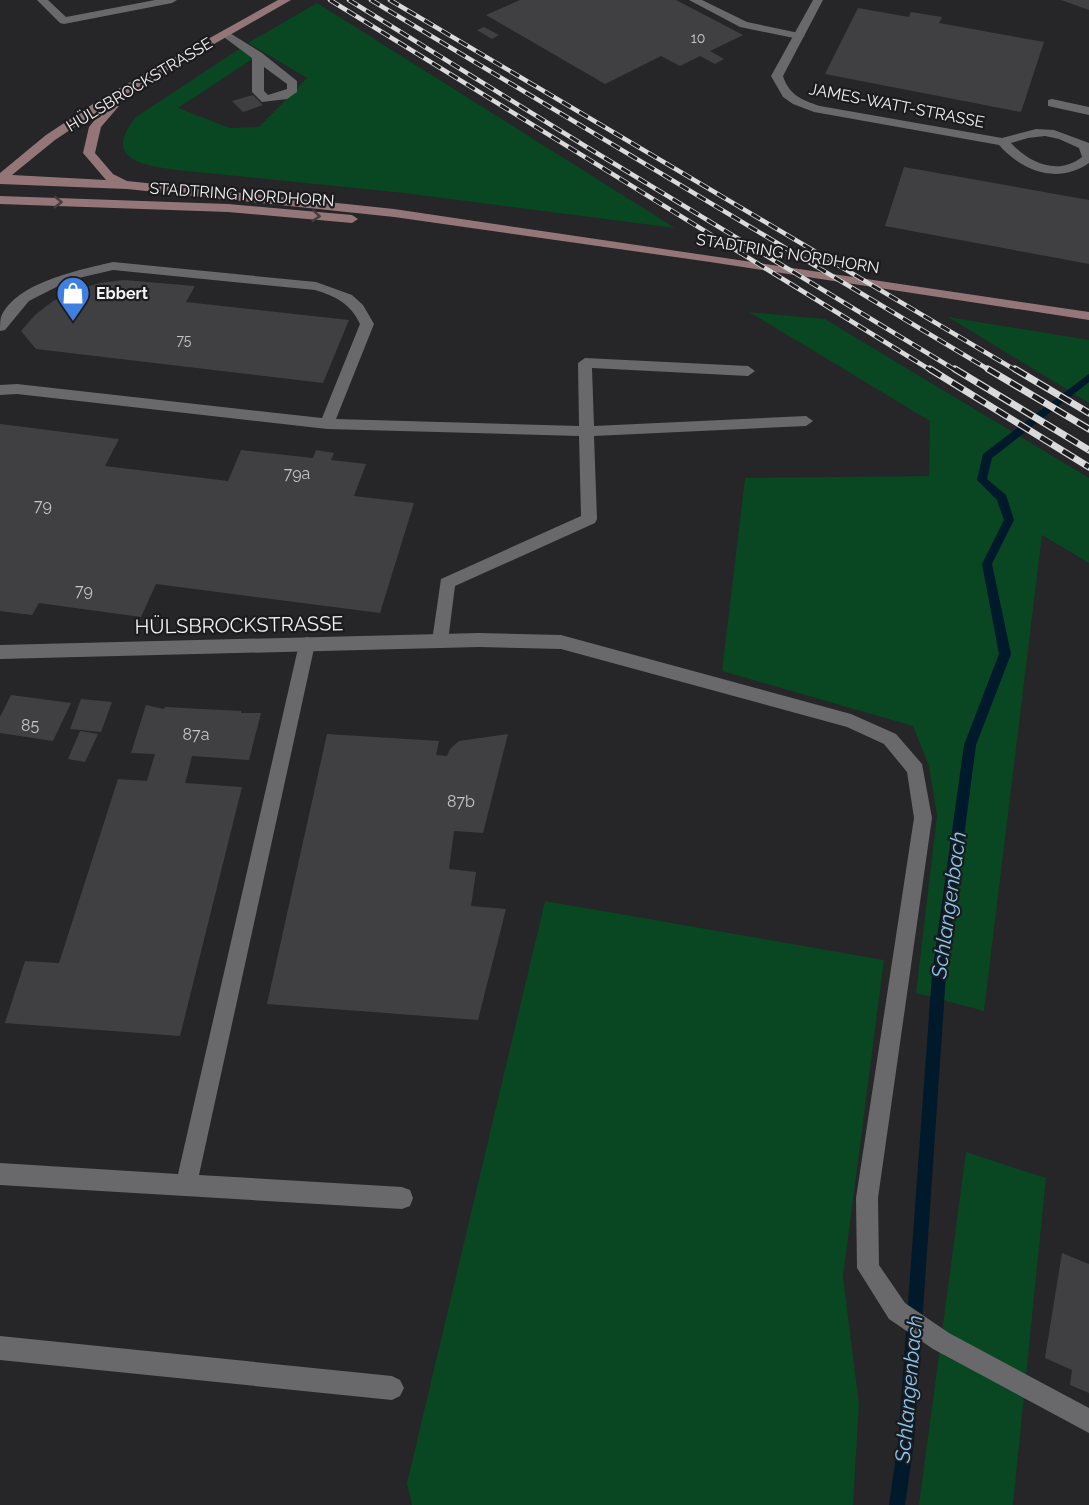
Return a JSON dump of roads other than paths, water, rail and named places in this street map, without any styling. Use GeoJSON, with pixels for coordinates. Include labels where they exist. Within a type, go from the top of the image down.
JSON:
{"type":"FeatureCollection","features":[{"type":"Feature","properties":{"kind":"main road","name":"HÜLSBROCKSTRASSE"},"geometry":{"type":"LineString","coordinates":[[1,179],[23,158],[62,129],[151,73],[286,0]]}},
{"type":"Feature","properties":{"kind":"main road","name":"STADTRING NORDHORN"},"geometry":{"type":"LineString","coordinates":[[127,185],[109,177],[89,153],[91,132],[96,121],[151,73]]}},
{"type":"Feature","properties":{"kind":"main road","name":"STADTRING NORDHORN"},"geometry":{"type":"LineString","coordinates":[[1,179],[127,185],[317,203],[710,258],[1089,316]]}},
{"type":"Feature","properties":{"kind":"main road","name":"STADTRING NORDHORN"},"geometry":{"type":"LineString","coordinates":[[0,200],[228,208],[442,227],[482,227]]}},
{"type":"Feature","properties":{"kind":"street"},"geometry":{"type":"LineString","coordinates":[[42,0],[64,21],[172,0]]}},
{"type":"Feature","properties":{"kind":"street"},"geometry":{"type":"LineString","coordinates":[[694,0],[744,25],[799,36]]}},
{"type":"Feature","properties":{"kind":"street","name":"JAMES-WATT-STRASSE"},"geometry":{"type":"LineString","coordinates":[[818,0],[777,76],[780,89],[796,103],[818,109],[1003,142],[1028,132],[1046,131],[1064,135],[1085,146],[1088,158],[1081,165],[1074,167],[1054,169],[1030,165],[1018,158],[1003,142]]}},
{"type":"Feature","properties":{"kind":"street"},"geometry":{"type":"LineString","coordinates":[[225,33],[258,55]]}},
{"type":"Feature","properties":{"kind":"street"},"geometry":{"type":"LineString","coordinates":[[1052,103],[1089,111]]}},
{"type":"Feature","properties":{"kind":"street"},"geometry":{"type":"LineString","coordinates":[[0,327],[24,298],[66,277],[113,266],[316,286],[344,294],[362,311],[367,324],[327,424]]}},
{"type":"Feature","properties":{"kind":"street"},"geometry":{"type":"LineString","coordinates":[[440,641],[447,584],[589,519],[585,363],[748,370]]}},
{"type":"Feature","properties":{"kind":"street"},"geometry":{"type":"LineString","coordinates":[[0,390],[17,389],[327,424],[586,431],[806,421]]}},
{"type":"Feature","properties":{"kind":"street","name":"HÜLSBROCKSTRASSE"},"geometry":{"type":"LineString","coordinates":[[0,652],[479,640],[561,642],[851,721],[890,739],[916,769],[923,818],[867,1197],[868,1268],[897,1311],[941,1341],[1089,1421]]}},
{"type":"Feature","properties":{"kind":"street"},"geometry":{"type":"LineString","coordinates":[[186,1186],[307,644]]}},
{"type":"Feature","properties":{"kind":"street"},"geometry":{"type":"LineString","coordinates":[[0,1174],[402,1198]]}},
{"type":"Feature","properties":{"kind":"street"},"geometry":{"type":"LineString","coordinates":[[0,1348],[392,1388]]}},
{"type":"Feature","properties":{"kind":"waterway","name":"Schlangenbach"},"geometry":{"type":"LineString","coordinates":[[897,1505],[906,1442],[939,974],[970,745],[1005,654],[987,564],[1009,520],[1002,498],[982,480],[987,456],[1089,377]]}},
{"type":"Feature","properties":{"kind":"railway"},"geometry":{"type":"LineString","coordinates":[[330,0],[932,371]]}},
{"type":"Feature","properties":{"kind":"railway"},"geometry":{"type":"LineString","coordinates":[[349,0],[957,371]]}},
{"type":"Feature","properties":{"kind":"railway"},"geometry":{"type":"LineString","coordinates":[[371,0],[991,371]]}},
{"type":"Feature","properties":{"kind":"railway"},"geometry":{"type":"LineString","coordinates":[[390,0],[1017,371]]}},
{"type":"Feature","properties":{"kind":"railway"},"geometry":{"type":"LineString","coordinates":[[930,369],[1089,467]]}},
{"type":"Feature","properties":{"kind":"railway"},"geometry":{"type":"LineString","coordinates":[[955,369],[1089,450]]}},
{"type":"Feature","properties":{"kind":"railway"},"geometry":{"type":"LineString","coordinates":[[988,369],[1089,429]]}},
{"type":"Feature","properties":{"kind":"railway"},"geometry":{"type":"LineString","coordinates":[[1015,369],[1089,413]]}},
{"type":"Feature","properties":{"kind":"place","name":"Ebbert"},"geometry":{"type":"Point","coordinates":[73,322]}}]}
